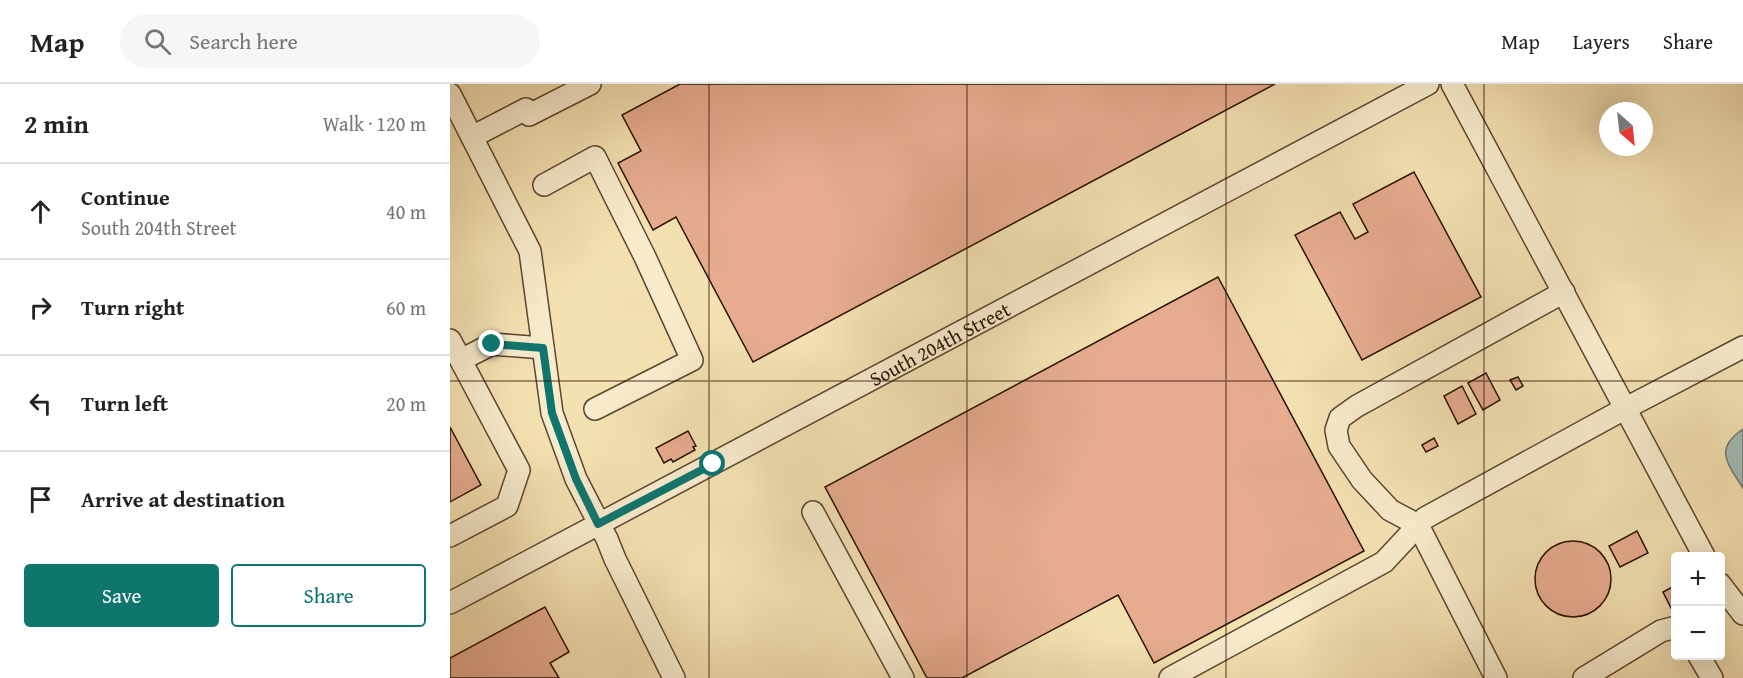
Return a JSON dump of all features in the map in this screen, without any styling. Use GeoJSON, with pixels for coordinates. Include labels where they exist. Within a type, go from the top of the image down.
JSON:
{"type":"FeatureCollection","features":[{"type":"Feature","properties":{"kind":"street"},"geometry":{"type":"LineString","coordinates":[[472,137],[590,84]]}},
{"type":"Feature","properties":{"kind":"street","name":"South 204th Street"},"geometry":{"type":"LineString","coordinates":[[450,603],[1428,84]]}},
{"type":"Feature","properties":{"kind":"street"},"geometry":{"type":"LineString","coordinates":[[1452,84],[1702,552]]}},
{"type":"Feature","properties":{"kind":"street"},"geometry":{"type":"LineString","coordinates":[[450,94],[530,251],[552,413],[576,479],[674,678]]}},
{"type":"Feature","properties":{"kind":"street"},"geometry":{"type":"LineString","coordinates":[[544,185],[595,157],[645,257],[692,360],[595,408]]}},
{"type":"Feature","properties":{"kind":"street"},"geometry":{"type":"LineString","coordinates":[[1496,678],[1418,525],[1390,510],[1362,480],[1339,446],[1336,430],[1340,418],[1357,406],[1564,292]]}},
{"type":"Feature","properties":{"kind":"street"},"geometry":{"type":"LineString","coordinates":[[450,340],[519,470],[507,506],[450,536]]}},
{"type":"Feature","properties":{"kind":"street"},"geometry":{"type":"LineString","coordinates":[[461,360],[492,344],[543,348]]}},
{"type":"Feature","properties":{"kind":"street"},"geometry":{"type":"LineString","coordinates":[[1170,678],[1384,562],[1425,518],[1743,347]]}},
{"type":"Feature","properties":{"kind":"street"},"geometry":{"type":"LineString","coordinates":[[813,512],[903,678]]}},
{"type":"Feature","properties":{"kind":"street"},"geometry":{"type":"LineString","coordinates":[[1725,596],[1743,614]]}},
{"type":"Feature","properties":{"kind":"street"},"geometry":{"type":"LineString","coordinates":[[1584,678],[1661,632],[1671,629]]}},
{"type":"Feature","properties":{"kind":"street"},"geometry":{"type":"LineString","coordinates":[[1701,660],[1712,678]]}},
{"type":"Feature","properties":{"kind":"water"},"geometry":{"type":"Polygon","coordinates":[[[1743,429],[1743,488],[1728,464],[1726,450],[1728,443],[1743,429]]]}},
{"type":"Feature","properties":{"kind":"building"},"geometry":{"type":"Polygon","coordinates":[[[680,84],[1275,84],[753,362],[676,217],[653,230],[618,163],[641,151],[622,115],[680,84]]]}},
{"type":"Feature","properties":{"kind":"building"},"geometry":{"type":"Polygon","coordinates":[[[1414,172],[1481,297],[1362,360],[1295,235],[1340,212],[1355,239],[1368,232],[1353,204],[1414,172]]]}},
{"type":"Feature","properties":{"kind":"building"},"geometry":{"type":"Polygon","coordinates":[[[1218,277],[1364,551],[1154,663],[1118,595],[962,678],[927,678],[825,487],[1218,277]]]}},
{"type":"Feature","properties":{"kind":"building"},"geometry":{"type":"Polygon","coordinates":[[[1486,373],[1500,400],[1483,410],[1468,383],[1486,373]]]}},
{"type":"Feature","properties":{"kind":"building"},"geometry":{"type":"Polygon","coordinates":[[[1518,377],[1523,386],[1516,390],[1510,380],[1518,377]]]}},
{"type":"Feature","properties":{"kind":"building"},"geometry":{"type":"Polygon","coordinates":[[[1462,386],[1476,414],[1458,424],[1444,396],[1462,386]]]}},
{"type":"Feature","properties":{"kind":"building"},"geometry":{"type":"Polygon","coordinates":[[[450,427],[481,485],[450,502],[450,427]]]}},
{"type":"Feature","properties":{"kind":"building"},"geometry":{"type":"Polygon","coordinates":[[[688,431],[696,446],[693,447],[695,450],[673,462],[671,459],[664,463],[656,448],[688,431]]]}},
{"type":"Feature","properties":{"kind":"building"},"geometry":{"type":"Polygon","coordinates":[[[1434,438],[1438,446],[1426,452],[1422,445],[1434,438]]]}},
{"type":"Feature","properties":{"kind":"building"},"geometry":{"type":"Polygon","coordinates":[[[1637,531],[1648,553],[1620,567],[1609,546],[1637,531]]]}},
{"type":"Feature","properties":{"kind":"building"},"geometry":{"type":"Polygon","coordinates":[[[1573,541],[1587,544],[1600,552],[1608,565],[1611,579],[1608,593],[1600,606],[1587,614],[1573,617],[1559,614],[1546,606],[1538,593],[1535,579],[1538,565],[1546,552],[1559,544],[1573,541]]]}},
{"type":"Feature","properties":{"kind":"building"},"geometry":{"type":"Polygon","coordinates":[[[1671,588],[1671,608],[1663,592],[1671,588]]]}},
{"type":"Feature","properties":{"kind":"building"},"geometry":{"type":"Polygon","coordinates":[[[545,607],[569,652],[550,663],[559,678],[450,678],[450,658],[545,607]]]}},
{"type":"Feature","properties":{"kind":"route"},"geometry":{"type":"LineString","coordinates":[[492,344],[543,348],[552,413],[576,479],[598,524],[713,464]]}}]}
